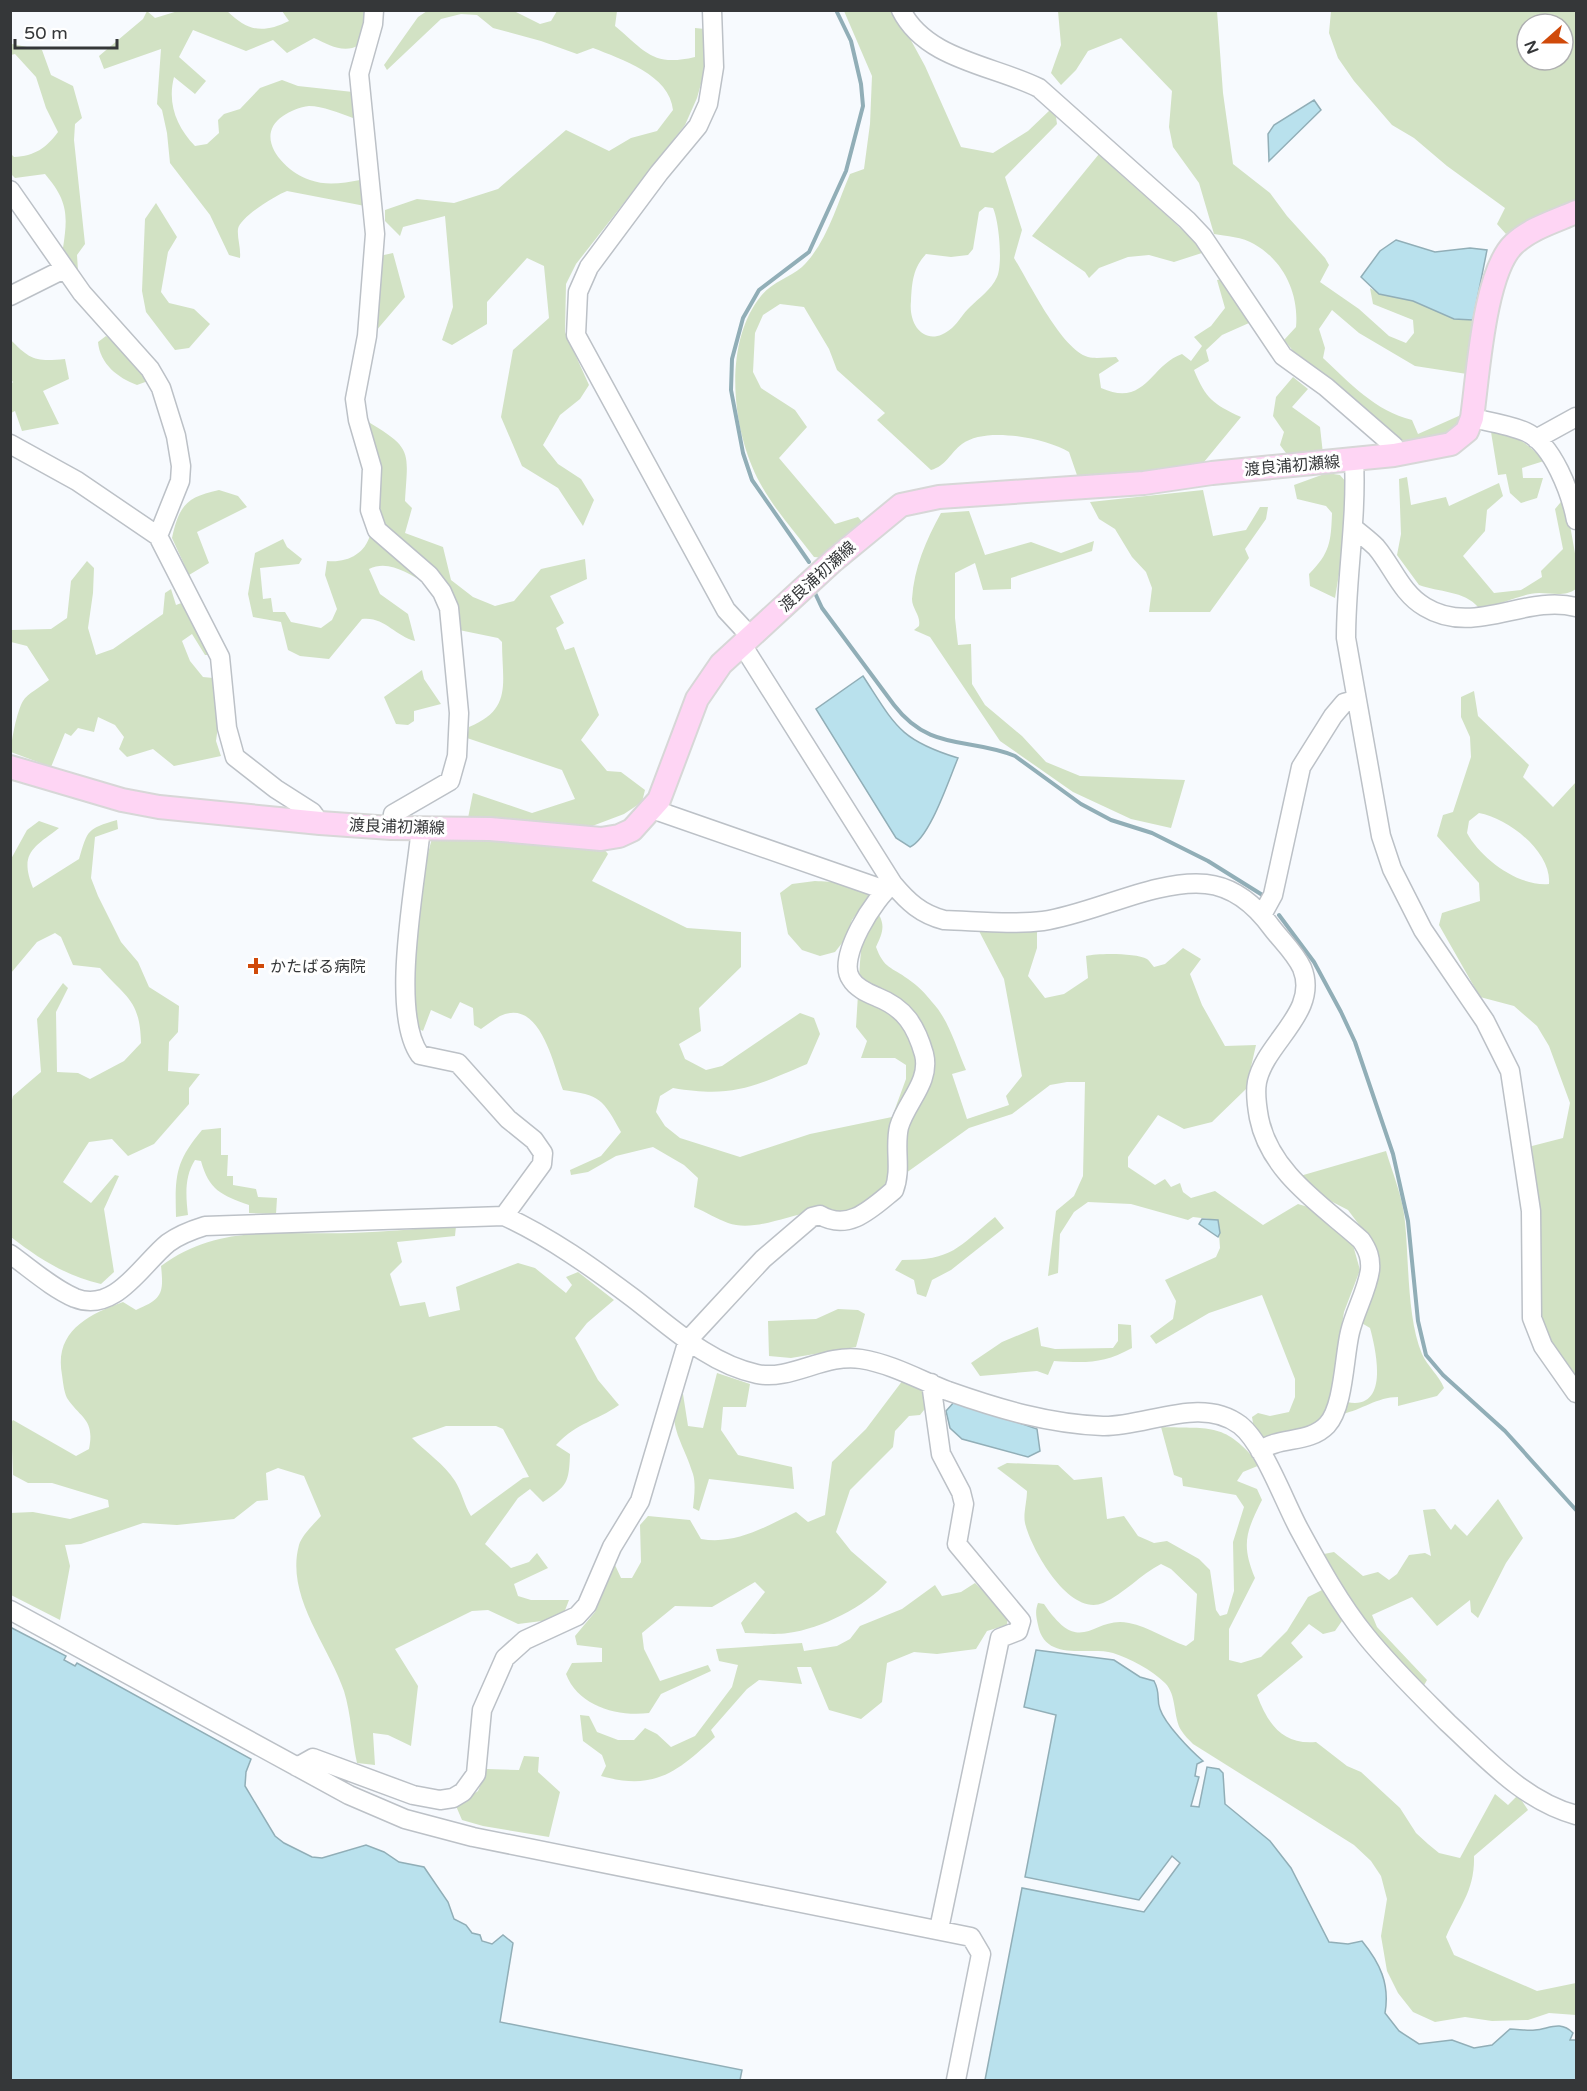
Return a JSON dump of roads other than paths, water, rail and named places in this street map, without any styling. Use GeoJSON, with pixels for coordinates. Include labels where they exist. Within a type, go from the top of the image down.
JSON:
{"type":"FeatureCollection","features":[{"type":"Feature","properties":{"kind":"main road","name":"渡良浦初瀬線"},"geometry":{"type":"LineString","coordinates":[[10,767],[122,800],[159,807],[392,828],[490,829],[600,839],[619,836],[632,830],[652,809],[667,780],[697,699],[721,664],[880,521],[901,505],[915,501],[1144,483],[1212,473],[1394,455],[1451,444],[1467,431],[1472,418],[1484,331],[1499,266],[1515,243],[1526,235],[1576,212]]}},
{"type":"Feature","properties":{"kind":"street"},"geometry":{"type":"LineString","coordinates":[[374,10],[373,24],[359,74],[375,234],[367,336],[355,399],[358,420],[372,468],[370,510],[377,530],[429,574],[442,592],[449,609],[459,713],[457,756],[450,781],[393,814],[392,828]]}},
{"type":"Feature","properties":{"kind":"street"},"geometry":{"type":"LineString","coordinates":[[712,10],[714,67],[708,104],[698,126],[659,173],[589,267],[578,292],[576,335],[726,610],[747,641],[889,887]]}},
{"type":"Feature","properties":{"kind":"street"},"geometry":{"type":"LineString","coordinates":[[901,10],[918,34],[944,51],[1013,75],[1039,88],[1187,220],[1203,237],[1283,356],[1326,387],[1394,446],[1394,455]]}},
{"type":"Feature","properties":{"kind":"street"},"geometry":{"type":"LineString","coordinates":[[10,190],[37,225],[64,269],[87,300],[150,369],[169,411],[181,466],[180,482],[158,536]]}},
{"type":"Feature","properties":{"kind":"street"},"geometry":{"type":"LineString","coordinates":[[10,296],[64,269]]}},
{"type":"Feature","properties":{"kind":"street"},"geometry":{"type":"LineString","coordinates":[[1536,439],[1576,417]]}},
{"type":"Feature","properties":{"kind":"street"},"geometry":{"type":"LineString","coordinates":[[1472,418],[1528,433],[1536,439],[1559,471],[1568,489],[1576,520]]}},
{"type":"Feature","properties":{"kind":"street"},"geometry":{"type":"LineString","coordinates":[[10,444],[77,481],[158,536],[220,657],[227,728],[235,757],[276,789],[312,812],[320,823]]}},
{"type":"Feature","properties":{"kind":"street"},"geometry":{"type":"LineString","coordinates":[[1354,459],[1355,529],[1346,606],[1346,638],[1355,700],[1381,836],[1392,869],[1424,930],[1485,1021],[1510,1071],[1531,1211],[1532,1318],[1543,1346],[1576,1393]]}},
{"type":"Feature","properties":{"kind":"street"},"geometry":{"type":"LineString","coordinates":[[1355,529],[1375,547],[1409,594],[1424,607],[1442,615],[1484,618],[1523,608],[1549,605],[1576,607]]}},
{"type":"Feature","properties":{"kind":"street"},"geometry":{"type":"LineString","coordinates":[[1262,915],[1273,895],[1301,767],[1333,716],[1344,703],[1355,700]]}},
{"type":"Feature","properties":{"kind":"street"},"geometry":{"type":"LineString","coordinates":[[652,809],[889,887],[930,916],[944,920],[1044,921],[1127,897],[1188,884],[1205,884],[1233,892],[1262,915],[1302,969],[1306,996],[1300,1010],[1262,1068],[1257,1082],[1259,1118],[1265,1139],[1281,1167],[1361,1240],[1368,1250],[1370,1272],[1350,1332],[1337,1401],[1329,1423],[1312,1435],[1266,1446],[1260,1451]]}},
{"type":"Feature","properties":{"kind":"street"},"geometry":{"type":"LineString","coordinates":[[421,827],[406,969],[404,1002],[407,1026],[420,1056],[458,1063],[508,1119],[534,1140],[543,1153],[542,1164],[504,1216]]}},
{"type":"Feature","properties":{"kind":"street"},"geometry":{"type":"LineString","coordinates":[[297,1767],[312,1758],[413,1795],[440,1800],[453,1798],[463,1792],[476,1774],[482,1710],[506,1658],[525,1640],[577,1616],[587,1605],[612,1547],[640,1501],[688,1340],[763,1259],[812,1217],[820,1215],[830,1221],[841,1222],[852,1220],[894,1190],[899,1163],[900,1126],[924,1076],[925,1058],[905,1013],[897,1006],[858,987],[850,979],[848,970],[850,954],[861,926],[889,887]]}},
{"type":"Feature","properties":{"kind":"street"},"geometry":{"type":"LineString","coordinates":[[10,1254],[56,1287],[75,1298],[89,1301],[102,1300],[114,1293],[168,1243],[205,1226],[504,1216],[534,1230],[621,1289],[688,1340],[724,1363],[762,1375],[779,1375],[805,1366],[844,1359],[860,1359],[1039,1420],[1057,1423],[1107,1426],[1188,1413],[1213,1414],[1230,1419],[1241,1426],[1260,1451],[1299,1530],[1364,1634],[1431,1706],[1520,1788],[1539,1800],[1576,1815]]}},
{"type":"Feature","properties":{"kind":"street"},"geometry":{"type":"LineString","coordinates":[[930,1383],[941,1454],[961,1492],[964,1504],[957,1544],[1021,1621],[1018,1630],[1000,1638],[939,1929]]}},
{"type":"Feature","properties":{"kind":"street"},"geometry":{"type":"LineString","coordinates":[[10,1610],[374,1807],[441,1830],[972,1937],[981,1954],[956,2080]]}},
{"type":"Feature","properties":{"kind":"water"},"geometry":{"type":"Polygon","coordinates":[[[1314,100],[1321,110],[1269,161],[1268,134],[1274,125],[1314,100]]]}},
{"type":"Feature","properties":{"kind":"water"},"geometry":{"type":"Polygon","coordinates":[[[1396,240],[1435,252],[1470,248],[1487,250],[1473,320],[1454,319],[1413,301],[1379,294],[1361,277],[1380,251],[1396,240]]]}},
{"type":"Feature","properties":{"kind":"water"},"geometry":{"type":"Polygon","coordinates":[[[863,676],[900,729],[923,744],[958,758],[932,820],[925,832],[910,847],[896,838],[816,709],[863,676]]]}},
{"type":"Feature","properties":{"kind":"water"},"geometry":{"type":"Polygon","coordinates":[[[1202,1219],[1218,1220],[1220,1233],[1218,1237],[1199,1224],[1202,1219]]]}},
{"type":"Feature","properties":{"kind":"water"},"geometry":{"type":"Polygon","coordinates":[[[955,1401],[1037,1429],[1040,1451],[1028,1457],[962,1439],[950,1428],[946,1411],[955,1401]]]}},
{"type":"Feature","properties":{"kind":"water"},"geometry":{"type":"Polygon","coordinates":[[[10,1627],[66,1656],[64,1660],[75,1666],[77,1663],[251,1759],[246,1772],[245,1786],[275,1836],[284,1843],[312,1857],[322,1858],[366,1845],[384,1852],[399,1862],[424,1867],[448,1902],[454,1919],[466,1925],[472,1933],[480,1935],[482,1941],[492,1944],[503,1935],[513,1943],[500,2022],[742,2070],[740,2080],[11,2080],[10,1627]]]}},
{"type":"Feature","properties":{"kind":"water"},"geometry":{"type":"Polygon","coordinates":[[[1036,1650],[1114,1660],[1140,1677],[1154,1681],[1159,1705],[1167,1722],[1203,1761],[1197,1764],[1195,1776],[1199,1777],[1191,1806],[1199,1807],[1207,1767],[1219,1769],[1223,1773],[1225,1804],[1270,1841],[1291,1868],[1329,1942],[1348,1944],[1362,1941],[1368,1949],[1379,1966],[1385,1983],[1385,2013],[1399,2031],[1419,2044],[1452,2040],[1474,2048],[1492,2045],[1510,2029],[1532,2030],[1554,2026],[1564,2027],[1573,2033],[1570,2040],[1576,2040],[1576,2080],[985,2080],[1022,1888],[1144,1912],[1180,1863],[1172,1856],[1139,1900],[1025,1877],[1056,1715],[1024,1707],[1036,1650]]]}},
{"type":"Feature","properties":{"kind":"waterway"},"geometry":{"type":"LineString","coordinates":[[809,562],[752,480],[743,453],[731,390],[732,359],[743,318],[759,290],[809,252],[846,171],[863,106],[861,84],[851,41],[836,10]]}},
{"type":"Feature","properties":{"kind":"waterway"},"geometry":{"type":"LineString","coordinates":[[815,593],[822,608],[894,705],[921,730],[950,741],[998,750],[1015,756],[1081,804],[1111,820],[1152,833],[1208,861],[1264,896]]}},
{"type":"Feature","properties":{"kind":"waterway"},"geometry":{"type":"LineString","coordinates":[[1279,915],[1314,962],[1341,1012],[1355,1042],[1393,1154],[1408,1221],[1418,1321],[1426,1355],[1443,1375],[1505,1431],[1576,1510]]}},
{"type":"Feature","properties":{"kind":"place","name":"かたばる病院"},"geometry":{"type":"Point","coordinates":[256,966]}}]}
